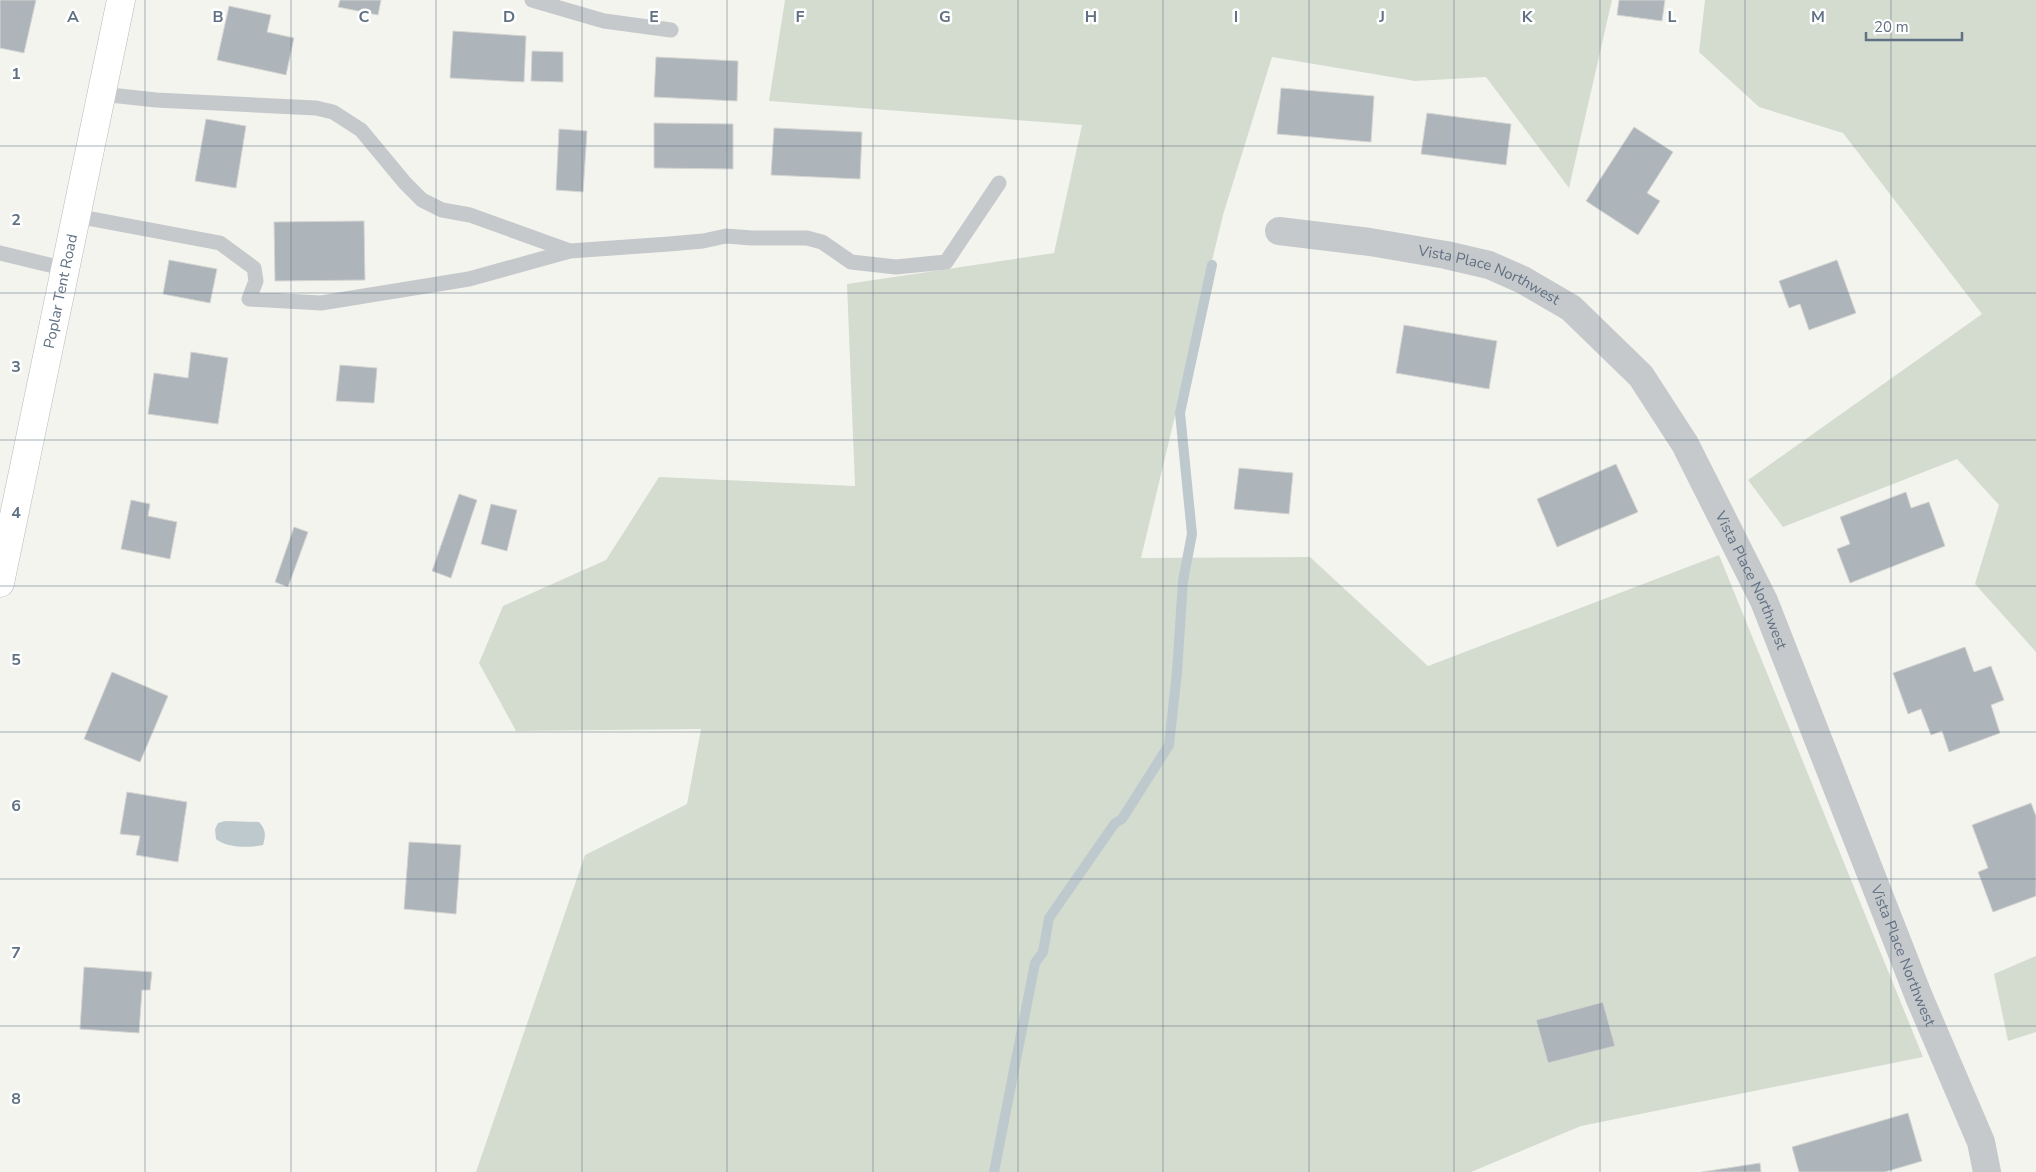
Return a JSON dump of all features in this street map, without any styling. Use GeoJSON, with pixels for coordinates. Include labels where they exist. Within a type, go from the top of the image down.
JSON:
{"type":"FeatureCollection","features":[{"type":"Feature","properties":{"kind":"main road","name":"Poplar Tent Road"},"geometry":{"type":"LineString","coordinates":[[0,583],[122,0]]}},
{"type":"Feature","properties":{"kind":"street","name":"Vista Place Northwest"},"geometry":{"type":"LineString","coordinates":[[1279,232],[1370,242],[1446,255],[1489,265],[1523,280],[1571,308],[1641,376],[1685,444],[1764,601],[1919,997],[1981,1142],[1987,1172]]}},
{"type":"Feature","properties":{"kind":"lane"},"geometry":{"type":"LineString","coordinates":[[532,0],[604,21],[671,30]]}},
{"type":"Feature","properties":{"kind":"lane"},"geometry":{"type":"LineString","coordinates":[[101,94],[165,100],[316,108],[333,112],[362,130],[398,176],[422,200],[442,210],[470,215],[570,251]]}},
{"type":"Feature","properties":{"kind":"lane"},"geometry":{"type":"LineString","coordinates":[[76,216],[220,243],[254,268],[256,281],[250,299],[321,304],[470,279],[570,251],[669,244],[726,236],[807,238],[822,242],[851,262],[896,267],[946,262],[999,183]]}},
{"type":"Feature","properties":{"kind":"lane"},"geometry":{"type":"LineString","coordinates":[[0,253],[66,270]]}},
{"type":"Feature","properties":{"kind":"shaded area"},"geometry":{"type":"Polygon","coordinates":[[[785,0],[1612,0],[1569,188],[1486,77],[1415,81],[1272,57],[1223,215],[1141,558],[1310,557],[1428,666],[1719,555],[1923,1057],[1581,1126],[1471,1172],[476,1172],[585,855],[687,804],[701,729],[516,731],[479,663],[503,606],[606,560],[659,477],[855,486],[847,284],[1054,253],[1082,125],[769,101],[785,0]]]}},
{"type":"Feature","properties":{"kind":"shaded area"},"geometry":{"type":"Polygon","coordinates":[[[1705,0],[2036,0],[2036,652],[1975,584],[1999,505],[1957,459],[1783,527],[1748,480],[1982,314],[1843,133],[1759,107],[1699,52],[1705,0]]]}},
{"type":"Feature","properties":{"kind":"shaded area"},"geometry":{"type":"Polygon","coordinates":[[[225,821],[259,822],[265,833],[263,845],[252,847],[220,842],[216,839],[215,829],[218,823],[225,821]]]}},
{"type":"Feature","properties":{"kind":"shaded area"},"geometry":{"type":"Polygon","coordinates":[[[2036,956],[2036,1032],[2008,1041],[1994,974],[2036,956]]]}},
{"type":"Feature","properties":{"kind":"building"},"geometry":{"type":"Polygon","coordinates":[[[0,0],[36,0],[24,53],[0,48],[0,0]]]}},
{"type":"Feature","properties":{"kind":"building"},"geometry":{"type":"Polygon","coordinates":[[[340,0],[381,0],[378,15],[338,7],[340,0]]]}},
{"type":"Feature","properties":{"kind":"building"},"geometry":{"type":"Polygon","coordinates":[[[1619,0],[1665,0],[1662,21],[1617,15],[1619,0]]]}},
{"type":"Feature","properties":{"kind":"building"},"geometry":{"type":"Polygon","coordinates":[[[229,6],[271,15],[267,32],[294,38],[286,75],[217,60],[229,6]]]}},
{"type":"Feature","properties":{"kind":"building"},"geometry":{"type":"Polygon","coordinates":[[[453,31],[526,36],[524,82],[450,78],[453,31]]]}},
{"type":"Feature","properties":{"kind":"building"},"geometry":{"type":"Polygon","coordinates":[[[532,51],[563,52],[563,82],[531,81],[532,51]]]}},
{"type":"Feature","properties":{"kind":"building"},"geometry":{"type":"Polygon","coordinates":[[[656,57],[738,61],[737,101],[654,97],[656,57]]]}},
{"type":"Feature","properties":{"kind":"building"},"geometry":{"type":"Polygon","coordinates":[[[1281,88],[1374,96],[1371,142],[1277,134],[1281,88]]]}},
{"type":"Feature","properties":{"kind":"building"},"geometry":{"type":"Polygon","coordinates":[[[1427,113],[1511,124],[1506,165],[1421,154],[1427,113]]]}},
{"type":"Feature","properties":{"kind":"building"},"geometry":{"type":"Polygon","coordinates":[[[206,119],[246,126],[236,188],[195,181],[206,119]]]}},
{"type":"Feature","properties":{"kind":"building"},"geometry":{"type":"Polygon","coordinates":[[[654,123],[733,124],[733,169],[654,168],[654,123]]]}},
{"type":"Feature","properties":{"kind":"building"},"geometry":{"type":"Polygon","coordinates":[[[1634,127],[1673,152],[1647,193],[1660,201],[1638,235],[1586,201],[1634,127]]]}},
{"type":"Feature","properties":{"kind":"building"},"geometry":{"type":"Polygon","coordinates":[[[774,128],[862,132],[860,179],[771,175],[774,128]]]}},
{"type":"Feature","properties":{"kind":"building"},"geometry":{"type":"Polygon","coordinates":[[[559,129],[587,131],[583,192],[556,190],[559,129]]]}},
{"type":"Feature","properties":{"kind":"building"},"geometry":{"type":"Polygon","coordinates":[[[364,221],[365,280],[275,281],[274,222],[364,221]]]}},
{"type":"Feature","properties":{"kind":"building"},"geometry":{"type":"Polygon","coordinates":[[[169,260],[217,269],[210,303],[163,294],[169,260]]]}},
{"type":"Feature","properties":{"kind":"building"},"geometry":{"type":"Polygon","coordinates":[[[1837,260],[1856,313],[1809,330],[1800,304],[1789,308],[1779,281],[1837,260]]]}},
{"type":"Feature","properties":{"kind":"building"},"geometry":{"type":"Polygon","coordinates":[[[1404,325],[1497,341],[1489,389],[1396,373],[1404,325]]]}},
{"type":"Feature","properties":{"kind":"building"},"geometry":{"type":"Polygon","coordinates":[[[191,352],[228,358],[218,424],[148,414],[154,373],[188,378],[191,352]]]}},
{"type":"Feature","properties":{"kind":"building"},"geometry":{"type":"Polygon","coordinates":[[[340,365],[377,368],[374,403],[336,401],[340,365]]]}},
{"type":"Feature","properties":{"kind":"building"},"geometry":{"type":"Polygon","coordinates":[[[1616,464],[1638,512],[1557,547],[1537,499],[1616,464]]]}},
{"type":"Feature","properties":{"kind":"building"},"geometry":{"type":"Polygon","coordinates":[[[1239,468],[1293,473],[1289,514],[1234,509],[1239,468]]]}},
{"type":"Feature","properties":{"kind":"building"},"geometry":{"type":"Polygon","coordinates":[[[1906,492],[1911,508],[1929,502],[1945,546],[1850,583],[1837,549],[1850,544],[1840,517],[1906,492]]]}},
{"type":"Feature","properties":{"kind":"building"},"geometry":{"type":"Polygon","coordinates":[[[459,494],[477,500],[451,578],[432,571],[459,494]]]}},
{"type":"Feature","properties":{"kind":"building"},"geometry":{"type":"Polygon","coordinates":[[[131,500],[150,504],[148,516],[177,522],[170,559],[121,549],[131,500]]]}},
{"type":"Feature","properties":{"kind":"building"},"geometry":{"type":"Polygon","coordinates":[[[491,504],[517,510],[507,551],[481,544],[491,504]]]}},
{"type":"Feature","properties":{"kind":"building"},"geometry":{"type":"Polygon","coordinates":[[[294,527],[308,532],[288,587],[275,582],[294,527]]]}},
{"type":"Feature","properties":{"kind":"building"},"geometry":{"type":"Polygon","coordinates":[[[1965,647],[1974,672],[1991,666],[2004,700],[1991,705],[2000,733],[1949,752],[1942,731],[1931,735],[1921,709],[1908,714],[1893,673],[1965,647]]]}},
{"type":"Feature","properties":{"kind":"building"},"geometry":{"type":"Polygon","coordinates":[[[112,672],[168,696],[140,762],[84,739],[112,672]]]}},
{"type":"Feature","properties":{"kind":"building"},"geometry":{"type":"Polygon","coordinates":[[[127,792],[187,802],[178,862],[136,855],[140,836],[120,834],[127,792]]]}},
{"type":"Feature","properties":{"kind":"building"},"geometry":{"type":"Polygon","coordinates":[[[2031,803],[2036,816],[2036,896],[1993,912],[1978,872],[1988,868],[1972,825],[2031,803]]]}},
{"type":"Feature","properties":{"kind":"building"},"geometry":{"type":"Polygon","coordinates":[[[409,842],[461,845],[456,914],[404,909],[409,842]]]}},
{"type":"Feature","properties":{"kind":"building"},"geometry":{"type":"Polygon","coordinates":[[[84,967],[152,972],[150,990],[142,990],[139,1033],[80,1029],[84,967]]]}},
{"type":"Feature","properties":{"kind":"building"},"geometry":{"type":"Polygon","coordinates":[[[1603,1002],[1615,1046],[1548,1063],[1536,1020],[1603,1002]]]}},
{"type":"Feature","properties":{"kind":"building"},"geometry":{"type":"Polygon","coordinates":[[[1908,1113],[1922,1161],[1885,1172],[1799,1172],[1792,1147],[1908,1113]]]}},
{"type":"Feature","properties":{"kind":"building"},"geometry":{"type":"Polygon","coordinates":[[[1760,1163],[1761,1172],[1702,1172],[1760,1163]]]}},
{"type":"Feature","properties":{"kind":"waterway"},"geometry":{"type":"LineString","coordinates":[[994,1172],[1035,963],[1043,952],[1049,918],[1115,823],[1122,819],[1169,745],[1177,672],[1183,581],[1192,534],[1180,413],[1212,265]]}}]}
